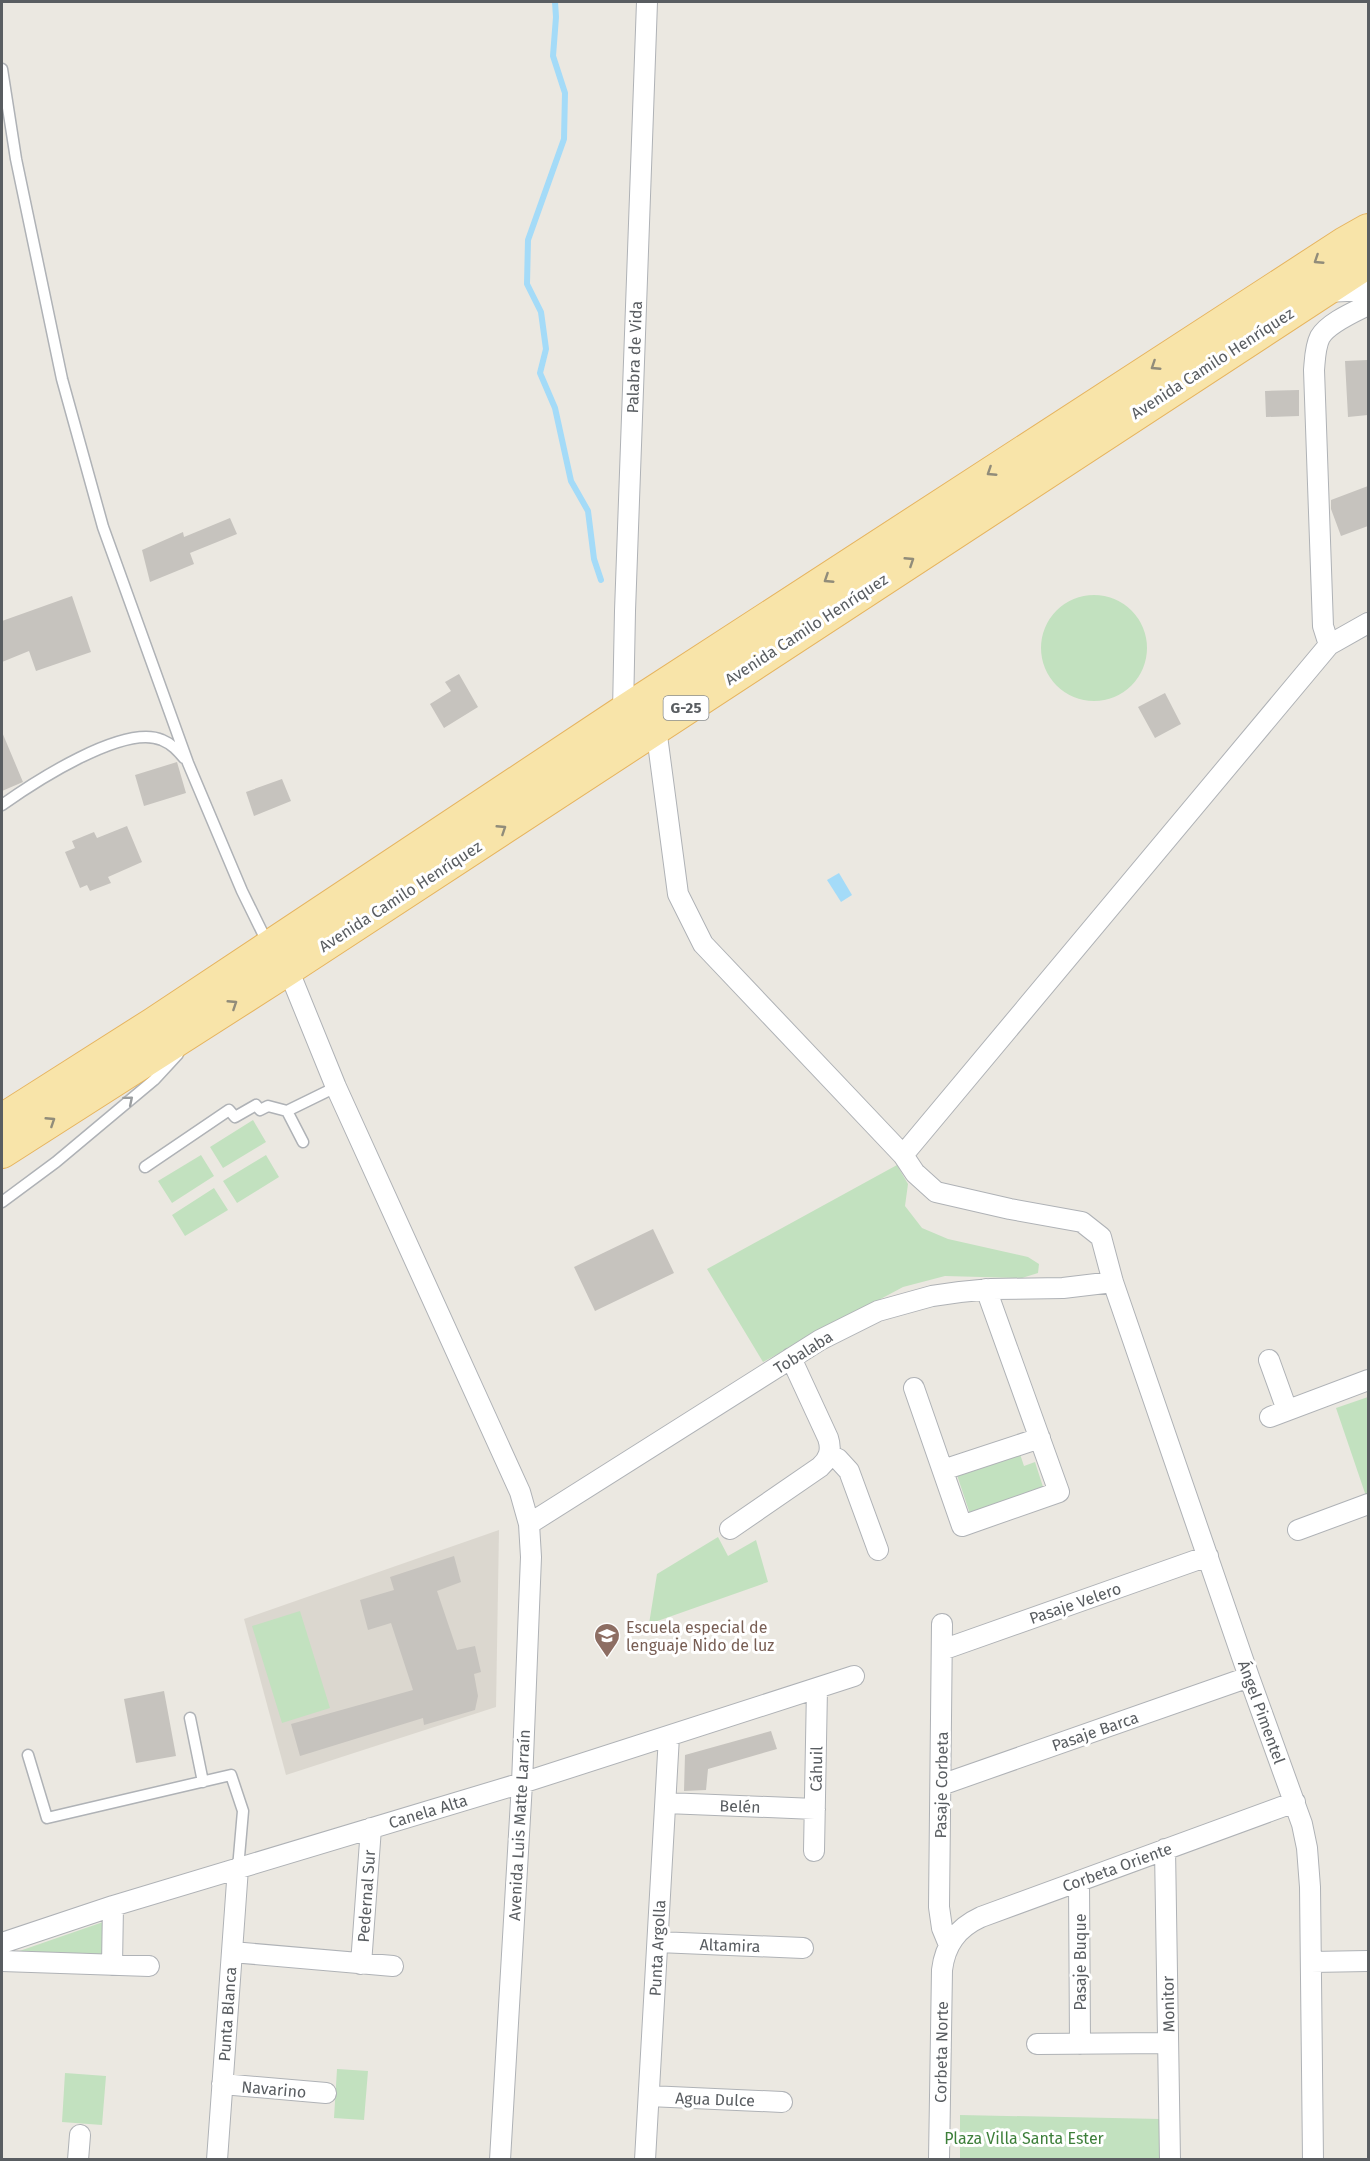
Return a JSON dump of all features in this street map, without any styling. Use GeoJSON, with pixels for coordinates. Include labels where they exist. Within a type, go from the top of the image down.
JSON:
{"type":"FeatureCollection","features":[{"type":"Feature","properties":{"kind":"main road","name":"Avenida Camilo Henríquez"},"geometry":{"type":"LineString","coordinates":[[2,1152],[194,1029],[279,958],[623,711],[1335,249],[1368,230]]}},
{"type":"Feature","properties":{"kind":"main road","name":"Avenida Camilo Henríquez"},"geometry":{"type":"LineString","coordinates":[[2,1120],[279,958],[656,728],[1368,262]]}},
{"type":"Feature","properties":{"kind":"street","name":"Palabra de Vida"},"geometry":{"type":"LineString","coordinates":[[623,711],[622,681],[647,2]]}},
{"type":"Feature","properties":{"kind":"street"},"geometry":{"type":"LineString","coordinates":[[1319,292],[1368,290]]}},
{"type":"Feature","properties":{"kind":"street"},"geometry":{"type":"LineString","coordinates":[[1329,645],[1323,626],[1314,370],[1316,352],[1321,335],[1345,316],[1368,306]]}},
{"type":"Feature","properties":{"kind":"street"},"geometry":{"type":"LineString","coordinates":[[903,1155],[1329,645],[1368,623]]}},
{"type":"Feature","properties":{"kind":"street","name":"Ángel Pimentel"},"geometry":{"type":"LineString","coordinates":[[656,728],[678,894],[703,944],[903,1155],[915,1173],[936,1192],[1082,1222],[1101,1237],[1113,1282],[1302,1824],[1310,1867],[1313,2160]]}},
{"type":"Feature","properties":{"kind":"street","name":"Avenida Luis Matte Larraín"},"geometry":{"type":"LineString","coordinates":[[279,958],[520,1492],[530,1524],[531,1557],[522,1783],[500,2160]]}},
{"type":"Feature","properties":{"kind":"street","name":"Tobalaba"},"geometry":{"type":"LineString","coordinates":[[530,1524],[820,1340],[878,1311],[932,1296],[986,1289],[1063,1288],[1113,1282]]}},
{"type":"Feature","properties":{"kind":"street"},"geometry":{"type":"LineString","coordinates":[[914,1389],[962,1526],[1059,1492],[986,1289]]}},
{"type":"Feature","properties":{"kind":"street"},"geometry":{"type":"LineString","coordinates":[[730,1529],[820,1467],[829,1455],[828,1438],[791,1359]]}},
{"type":"Feature","properties":{"kind":"street"},"geometry":{"type":"LineString","coordinates":[[1269,1360],[1278,1414],[1368,1380]]}},
{"type":"Feature","properties":{"kind":"street"},"geometry":{"type":"LineString","coordinates":[[943,1470],[1040,1438]]}},
{"type":"Feature","properties":{"kind":"street"},"geometry":{"type":"LineString","coordinates":[[829,1455],[838,1459],[849,1471],[878,1550]]}},
{"type":"Feature","properties":{"kind":"street"},"geometry":{"type":"LineString","coordinates":[[1298,1530],[1368,1504]]}},
{"type":"Feature","properties":{"kind":"street","name":"Pasaje Velero"},"geometry":{"type":"LineString","coordinates":[[942,1650],[1208,1556]]}},
{"type":"Feature","properties":{"kind":"street","name":"Pasaje Corbeta"},"geometry":{"type":"LineString","coordinates":[[942,1624],[939,1907],[942,1928],[949,1945]]}},
{"type":"Feature","properties":{"kind":"street","name":"Canela Alta"},"geometry":{"type":"LineString","coordinates":[[2,1943],[113,1906],[522,1783],[854,1676]]}},
{"type":"Feature","properties":{"kind":"street","name":"Pasaje Barca"},"geometry":{"type":"LineString","coordinates":[[940,1785],[1249,1677]]}},
{"type":"Feature","properties":{"kind":"street","name":"Cáhuil"},"geometry":{"type":"LineString","coordinates":[[814,1851],[817,1688]]}},
{"type":"Feature","properties":{"kind":"street","name":"Punta Argolla"},"geometry":{"type":"LineString","coordinates":[[645,2160],[669,1736]]}},
{"type":"Feature","properties":{"kind":"street","name":"Corbeta Oriente"},"geometry":{"type":"LineString","coordinates":[[949,1945],[961,1928],[970,1922],[1295,1802]]}},
{"type":"Feature","properties":{"kind":"street","name":"Belén"},"geometry":{"type":"LineString","coordinates":[[666,1803],[815,1809]]}},
{"type":"Feature","properties":{"kind":"street","name":"Pedernal Sur"},"geometry":{"type":"LineString","coordinates":[[361,1964],[371,1828]]}},
{"type":"Feature","properties":{"kind":"street","name":"Monitor"},"geometry":{"type":"LineString","coordinates":[[1165,1849],[1170,2160]]}},
{"type":"Feature","properties":{"kind":"street","name":"Punta Blanca"},"geometry":{"type":"LineString","coordinates":[[217,2160],[238,1868]]}},
{"type":"Feature","properties":{"kind":"street","name":"Pasaje Buque"},"geometry":{"type":"LineString","coordinates":[[1079,1881],[1080,2044]]}},
{"type":"Feature","properties":{"kind":"street"},"geometry":{"type":"LineString","coordinates":[[112,1965],[113,1906]]}},
{"type":"Feature","properties":{"kind":"street","name":"Altamira"},"geometry":{"type":"LineString","coordinates":[[658,1942],[803,1948]]}},
{"type":"Feature","properties":{"kind":"street","name":"Corbeta Norte"},"geometry":{"type":"LineString","coordinates":[[939,2160],[942,1971],[949,1945]]}},
{"type":"Feature","properties":{"kind":"street"},"geometry":{"type":"LineString","coordinates":[[232,1952],[393,1966]]}},
{"type":"Feature","properties":{"kind":"street"},"geometry":{"type":"LineString","coordinates":[[2,1961],[149,1966]]}},
{"type":"Feature","properties":{"kind":"street"},"geometry":{"type":"LineString","coordinates":[[1311,1962],[1368,1961]]}},
{"type":"Feature","properties":{"kind":"street"},"geometry":{"type":"LineString","coordinates":[[1037,2044],[1168,2043]]}},
{"type":"Feature","properties":{"kind":"street","name":"Navarino"},"geometry":{"type":"LineString","coordinates":[[222,2084],[326,2093]]}},
{"type":"Feature","properties":{"kind":"street","name":"Agua Dulce"},"geometry":{"type":"LineString","coordinates":[[648,2096],[782,2102]]}},
{"type":"Feature","properties":{"kind":"street"},"geometry":{"type":"LineString","coordinates":[[78,2160],[80,2135]]}},
{"type":"Feature","properties":{"kind":"lane"},"geometry":{"type":"LineString","coordinates":[[2,69],[16,159],[62,379],[103,527],[188,763],[242,891],[279,958]]}},
{"type":"Feature","properties":{"kind":"lane"},"geometry":{"type":"LineString","coordinates":[[2,805],[29,786],[86,754],[132,738],[160,739],[176,748],[188,763]]}},
{"type":"Feature","properties":{"kind":"lane"},"geometry":{"type":"LineString","coordinates":[[2,1202],[56,1162],[154,1080],[177,1055],[194,1029]]}},
{"type":"Feature","properties":{"kind":"lane"},"geometry":{"type":"LineString","coordinates":[[145,1167],[229,1110],[236,1117],[256,1105],[260,1110],[268,1106],[287,1111],[336,1087]]}},
{"type":"Feature","properties":{"kind":"lane"},"geometry":{"type":"LineString","coordinates":[[287,1111],[303,1142]]}},
{"type":"Feature","properties":{"kind":"lane"},"geometry":{"type":"LineString","coordinates":[[190,1718],[203,1782]]}},
{"type":"Feature","properties":{"kind":"lane"},"geometry":{"type":"LineString","coordinates":[[28,1755],[47,1818],[231,1775],[243,1810],[238,1868]]}},
{"type":"Feature","properties":{"kind":"shaded area"},"geometry":{"type":"Polygon","coordinates":[[[499,1530],[496,1707],[286,1775],[244,1619],[499,1530]]]}},
{"type":"Feature","properties":{"kind":"green space"},"geometry":{"type":"Polygon","coordinates":[[[1094,595],[1114,599],[1131,611],[1143,628],[1147,648],[1143,668],[1131,685],[1114,697],[1094,701],[1074,697],[1057,685],[1045,668],[1041,648],[1045,628],[1057,611],[1074,599],[1094,595]]]}},
{"type":"Feature","properties":{"kind":"green space"},"geometry":{"type":"Polygon","coordinates":[[[253,1120],[266,1142],[223,1168],[210,1147],[253,1120]]]}},
{"type":"Feature","properties":{"kind":"green space"},"geometry":{"type":"Polygon","coordinates":[[[201,1155],[214,1176],[172,1203],[158,1181],[201,1155]]]}},
{"type":"Feature","properties":{"kind":"green space"},"geometry":{"type":"Polygon","coordinates":[[[266,1155],[279,1177],[237,1203],[223,1181],[266,1155]]]}},
{"type":"Feature","properties":{"kind":"green space"},"geometry":{"type":"Polygon","coordinates":[[[897,1165],[908,1184],[905,1206],[922,1228],[948,1239],[1028,1257],[1039,1264],[1038,1273],[1022,1278],[945,1276],[903,1287],[763,1362],[707,1269],[897,1165]]]}},
{"type":"Feature","properties":{"kind":"green space"},"geometry":{"type":"Polygon","coordinates":[[[214,1188],[228,1210],[185,1236],[172,1215],[214,1188]]]}},
{"type":"Feature","properties":{"kind":"green space"},"geometry":{"type":"Polygon","coordinates":[[[1368,1397],[1368,1498],[1367,1499],[1336,1408],[1368,1397]]]}},
{"type":"Feature","properties":{"kind":"green space"},"geometry":{"type":"Polygon","coordinates":[[[1019,1451],[1024,1466],[1035,1462],[1044,1490],[970,1514],[956,1472],[1019,1451]]]}},
{"type":"Feature","properties":{"kind":"green space"},"geometry":{"type":"Polygon","coordinates":[[[718,1537],[728,1556],[756,1540],[768,1582],[649,1624],[657,1574],[718,1537]]]}},
{"type":"Feature","properties":{"kind":"green space"},"geometry":{"type":"Polygon","coordinates":[[[300,1611],[330,1708],[282,1723],[252,1626],[300,1611]]]}},
{"type":"Feature","properties":{"kind":"green space"},"geometry":{"type":"Polygon","coordinates":[[[106,1921],[106,1959],[5,1956],[106,1921]]]}},
{"type":"Feature","properties":{"kind":"green space"},"geometry":{"type":"Polygon","coordinates":[[[337,2069],[368,2071],[364,2120],[334,2118],[337,2069]]]}},
{"type":"Feature","properties":{"kind":"green space"},"geometry":{"type":"Polygon","coordinates":[[[65,2073],[106,2076],[102,2125],[62,2122],[65,2073]]]}},
{"type":"Feature","properties":{"kind":"green space","name":"Plaza Villa Santa Ester"},"geometry":{"type":"Polygon","coordinates":[[[960,2115],[1161,2119],[1162,2159],[960,2160],[960,2115]]]}},
{"type":"Feature","properties":{"kind":"water"},"geometry":{"type":"Polygon","coordinates":[[[839,873],[852,895],[841,902],[827,880],[839,873]]]}},
{"type":"Feature","properties":{"kind":"building"},"geometry":{"type":"Polygon","coordinates":[[[1368,360],[1368,415],[1348,417],[1345,361],[1368,360]]]}},
{"type":"Feature","properties":{"kind":"building"},"geometry":{"type":"Polygon","coordinates":[[[1299,390],[1299,416],[1266,417],[1265,391],[1299,390]]]}},
{"type":"Feature","properties":{"kind":"building"},"geometry":{"type":"Polygon","coordinates":[[[1368,486],[1368,526],[1341,536],[1331,509],[1331,500],[1368,486]]]}},
{"type":"Feature","properties":{"kind":"building"},"geometry":{"type":"Polygon","coordinates":[[[230,518],[237,534],[190,553],[194,564],[150,582],[142,550],[183,532],[184,537],[230,518]]]}},
{"type":"Feature","properties":{"kind":"building"},"geometry":{"type":"Polygon","coordinates":[[[72,596],[91,652],[36,671],[29,651],[2,662],[2,621],[72,596]]]}},
{"type":"Feature","properties":{"kind":"building"},"geometry":{"type":"Polygon","coordinates":[[[459,674],[478,707],[444,728],[430,704],[451,691],[445,682],[459,674]]]}},
{"type":"Feature","properties":{"kind":"building"},"geometry":{"type":"Polygon","coordinates":[[[1165,693],[1181,724],[1155,738],[1138,707],[1165,693]]]}},
{"type":"Feature","properties":{"kind":"building"},"geometry":{"type":"Polygon","coordinates":[[[2,732],[23,782],[2,791],[2,732]]]}},
{"type":"Feature","properties":{"kind":"building"},"geometry":{"type":"Polygon","coordinates":[[[177,762],[186,793],[144,806],[135,775],[177,762]]]}},
{"type":"Feature","properties":{"kind":"building"},"geometry":{"type":"Polygon","coordinates":[[[282,779],[291,801],[254,816],[246,792],[282,779]]]}},
{"type":"Feature","properties":{"kind":"building"},"geometry":{"type":"Polygon","coordinates":[[[127,826],[142,862],[108,877],[111,883],[90,891],[87,885],[80,888],[65,852],[75,848],[72,841],[94,832],[97,838],[127,826]]]}},
{"type":"Feature","properties":{"kind":"building"},"geometry":{"type":"Polygon","coordinates":[[[653,1229],[674,1273],[595,1311],[574,1267],[653,1229]]]}},
{"type":"Feature","properties":{"kind":"building"},"geometry":{"type":"Polygon","coordinates":[[[454,1556],[461,1582],[437,1591],[457,1650],[475,1646],[481,1672],[474,1674],[478,1696],[475,1710],[424,1725],[423,1718],[300,1756],[291,1724],[413,1690],[391,1623],[368,1630],[360,1600],[394,1590],[390,1577],[454,1556]]]}},
{"type":"Feature","properties":{"kind":"building"},"geometry":{"type":"Polygon","coordinates":[[[164,1691],[176,1756],[136,1763],[124,1699],[164,1691]]]}},
{"type":"Feature","properties":{"kind":"building"},"geometry":{"type":"Polygon","coordinates":[[[771,1731],[777,1749],[708,1769],[706,1790],[684,1791],[685,1755],[771,1731]]]}},
{"type":"Feature","properties":{"kind":"waterway"},"geometry":{"type":"LineString","coordinates":[[555,2],[553,56],[565,93],[564,139],[528,240],[527,284],[541,312],[546,349],[540,373],[555,408],[571,481],[588,511],[594,559],[601,580]]}},
{"type":"Feature","properties":{"kind":"place","name":"Escuela especial de lenguaje Nido de luz"},"geometry":{"type":"Point","coordinates":[607,1659]}}]}
